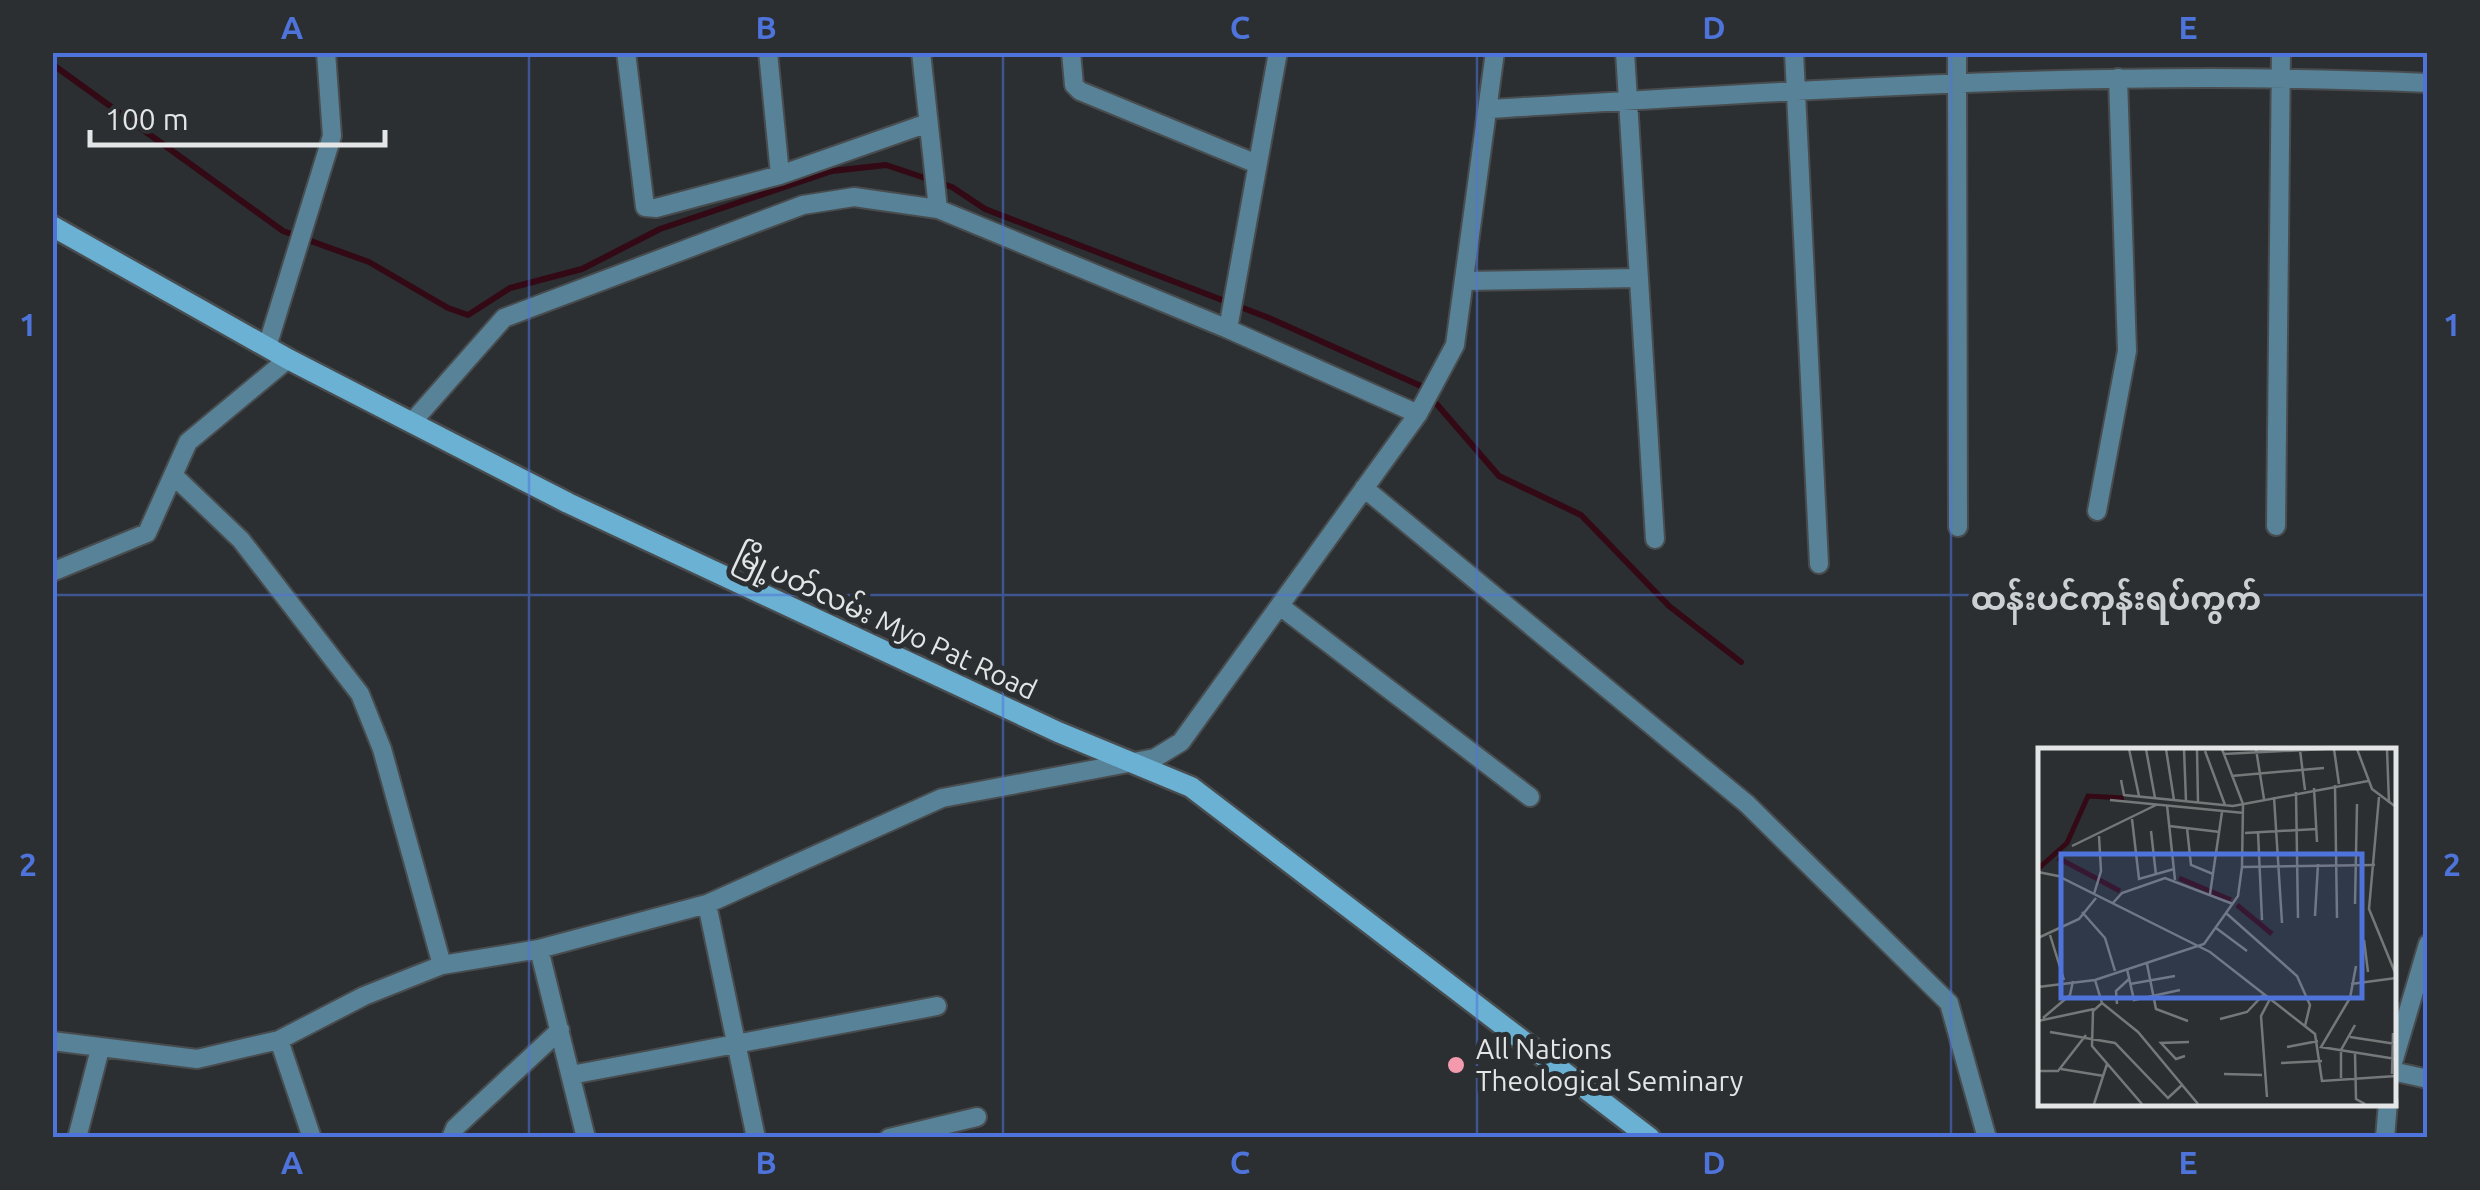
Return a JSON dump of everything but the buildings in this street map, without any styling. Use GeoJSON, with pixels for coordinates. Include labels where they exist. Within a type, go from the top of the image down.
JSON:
{"type":"FeatureCollection","features":[{"type":"Feature","properties":{"kind":"main road","name":"မြို့ပတ်လမ်း Myo Pat Road"},"geometry":{"type":"LineString","coordinates":[[52,226],[288,359],[414,420],[568,503],[774,601],[1191,787],[1224,808],[1650,1138]]}},
{"type":"Feature","properties":{"kind":"street"},"geometry":{"type":"LineString","coordinates":[[267,347],[332,136],[326,52]]}},
{"type":"Feature","properties":{"kind":"street"},"geometry":{"type":"LineString","coordinates":[[626,52],[645,208],[780,175],[928,123]]}},
{"type":"Feature","properties":{"kind":"street"},"geometry":{"type":"LineString","coordinates":[[768,52],[780,175]]}},
{"type":"Feature","properties":{"kind":"street"},"geometry":{"type":"LineString","coordinates":[[921,52],[938,210]]}},
{"type":"Feature","properties":{"kind":"street"},"geometry":{"type":"LineString","coordinates":[[1071,52],[1074,85],[1080,91],[1257,164]]}},
{"type":"Feature","properties":{"kind":"street"},"geometry":{"type":"LineString","coordinates":[[1228,328],[1278,52]]}},
{"type":"Feature","properties":{"kind":"street"},"geometry":{"type":"LineString","coordinates":[[52,1041],[198,1059],[278,1040],[364,996],[442,964],[540,949],[706,904],[942,798],[1155,758],[1181,742],[1418,414],[1455,344],[1491,109],[1495,52]]}},
{"type":"Feature","properties":{"kind":"street"},"geometry":{"type":"LineString","coordinates":[[1625,52],[1625,101],[1655,539]]}},
{"type":"Feature","properties":{"kind":"street"},"geometry":{"type":"LineString","coordinates":[[1794,52],[1819,564]]}},
{"type":"Feature","properties":{"kind":"street"},"geometry":{"type":"LineString","coordinates":[[1957,52],[1958,527]]}},
{"type":"Feature","properties":{"kind":"street"},"geometry":{"type":"LineString","coordinates":[[2276,526],[2282,52]]}},
{"type":"Feature","properties":{"kind":"street"},"geometry":{"type":"LineString","coordinates":[[1491,109],[1957,80],[2282,76],[2428,83]]}},
{"type":"Feature","properties":{"kind":"street"},"geometry":{"type":"LineString","coordinates":[[2098,511],[2127,351],[2118,78]]}},
{"type":"Feature","properties":{"kind":"street"},"geometry":{"type":"LineString","coordinates":[[414,420],[492,327],[521,311],[657,257],[831,198],[938,210],[1228,328],[1418,414]]}},
{"type":"Feature","properties":{"kind":"street"},"geometry":{"type":"LineString","coordinates":[[1464,281],[1637,278]]}},
{"type":"Feature","properties":{"kind":"street"},"geometry":{"type":"LineString","coordinates":[[52,572],[148,533],[188,442],[288,359]]}},
{"type":"Feature","properties":{"kind":"street"},"geometry":{"type":"LineString","coordinates":[[173,474],[241,540],[360,694],[382,749],[442,964]]}},
{"type":"Feature","properties":{"kind":"street"},"geometry":{"type":"LineString","coordinates":[[1364,488],[1747,804],[1949,1003],[1988,1138]]}},
{"type":"Feature","properties":{"kind":"street"},"geometry":{"type":"LineString","coordinates":[[1280,606],[1530,797]]}},
{"type":"Feature","properties":{"kind":"street"},"geometry":{"type":"LineString","coordinates":[[706,904],[756,1138]]}},
{"type":"Feature","properties":{"kind":"street"},"geometry":{"type":"LineString","coordinates":[[2395,1058],[2428,944]]}},
{"type":"Feature","properties":{"kind":"street"},"geometry":{"type":"LineString","coordinates":[[540,949],[586,1138]]}},
{"type":"Feature","properties":{"kind":"street"},"geometry":{"type":"LineString","coordinates":[[570,1074],[936,1006]]}},
{"type":"Feature","properties":{"kind":"street"},"geometry":{"type":"LineString","coordinates":[[451,1138],[455,1128],[560,1030]]}},
{"type":"Feature","properties":{"kind":"street"},"geometry":{"type":"LineString","coordinates":[[278,1040],[312,1138]]}},
{"type":"Feature","properties":{"kind":"street"},"geometry":{"type":"LineString","coordinates":[[77,1138],[100,1049]]}},
{"type":"Feature","properties":{"kind":"street"},"geometry":{"type":"LineString","coordinates":[[2395,1069],[2428,1079]]}},
{"type":"Feature","properties":{"kind":"street"},"geometry":{"type":"LineString","coordinates":[[2385,1138],[2388,1105]]}},
{"type":"Feature","properties":{"kind":"street"},"geometry":{"type":"LineString","coordinates":[[889,1138],[976,1117]]}},
{"type":"Feature","properties":{"kind":"waterway"},"geometry":{"type":"LineString","coordinates":[[52,64],[283,231],[369,262],[448,308],[468,315],[510,288],[582,269],[660,229],[832,171],[886,165],[952,187],[985,209],[1269,318],[1421,386],[1499,476],[1581,515],[1669,606],[1741,662]]}},
{"type":"Feature","properties":{"kind":"place","name":"All Nations Theological Seminary"},"geometry":{"type":"Point","coordinates":[1456,1065]}},
{"type":"Feature","properties":{"kind":"district","name":"ထန်းပင်ကုန်းရပ်ကွက်"},"geometry":{"type":"Point","coordinates":[2116,599]}}]}
